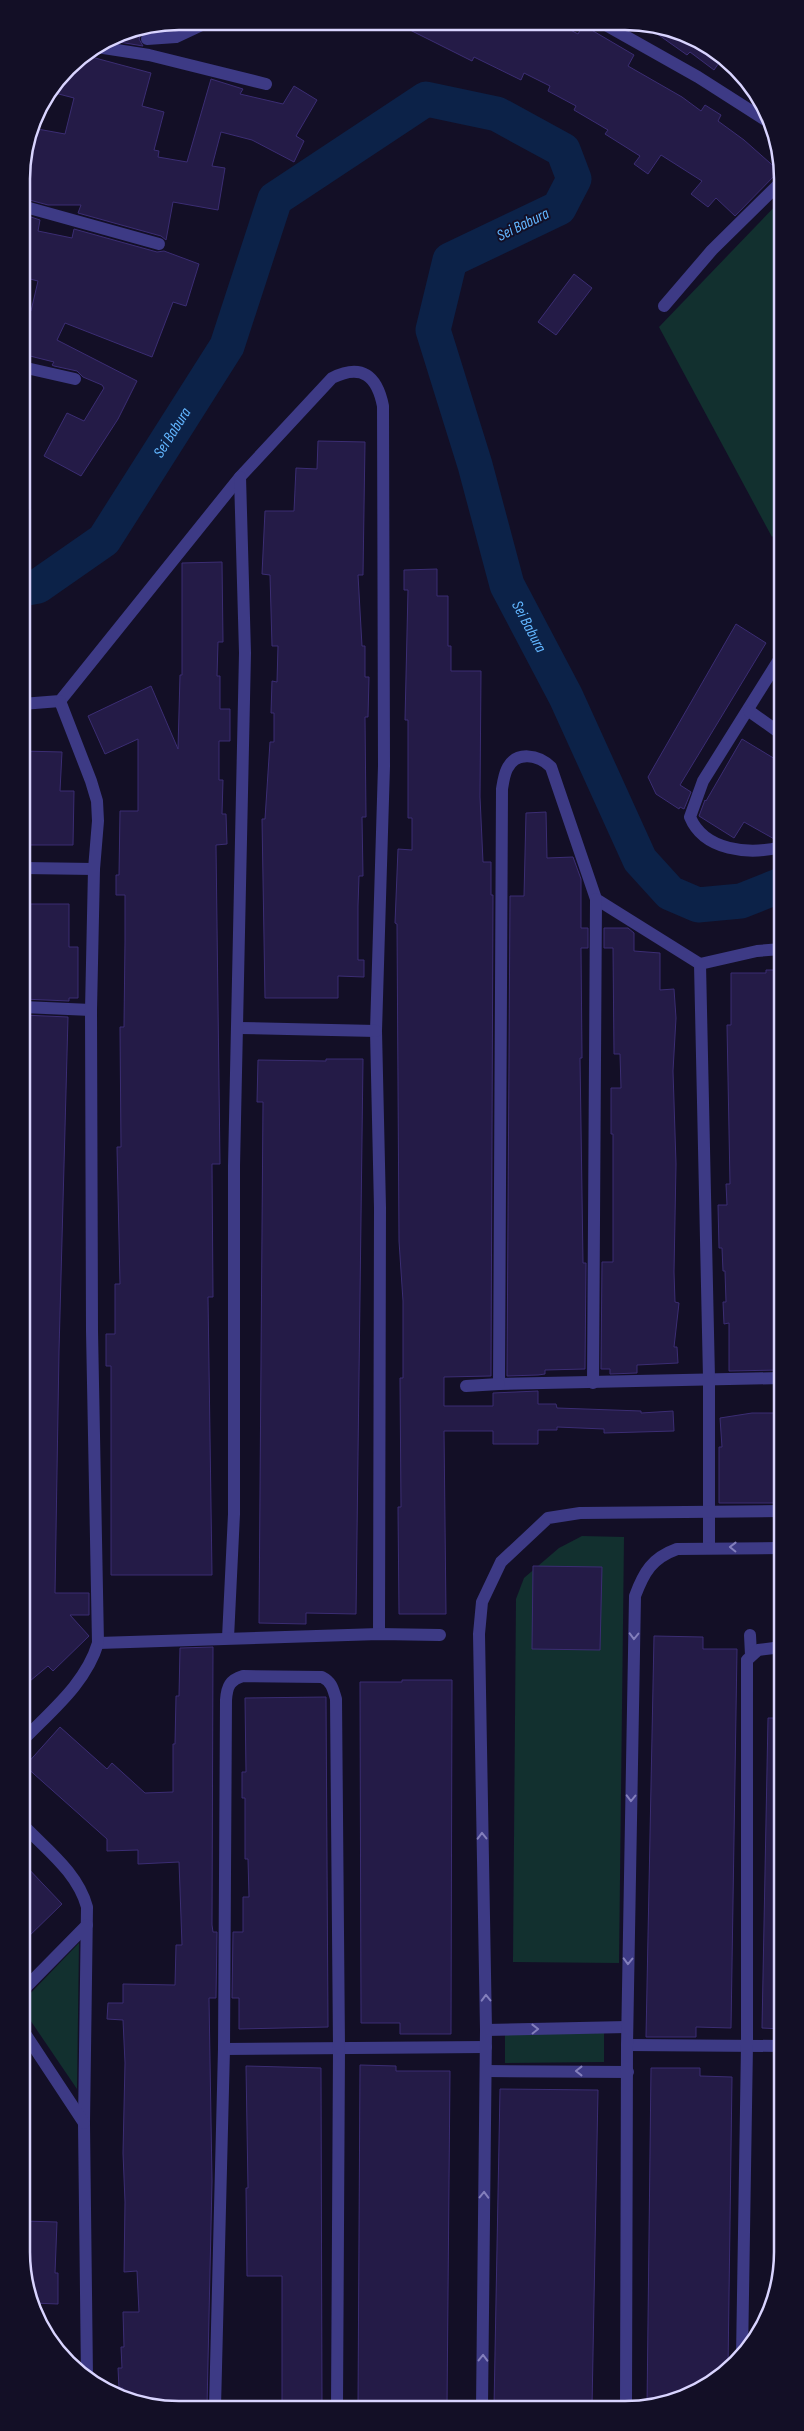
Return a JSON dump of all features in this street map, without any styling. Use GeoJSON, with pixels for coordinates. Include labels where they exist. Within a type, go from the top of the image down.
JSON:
{"type":"FeatureCollection","features":[{"type":"Feature","properties":{"kind":"street"},"geometry":{"type":"LineString","coordinates":[[149,33],[176,37],[192,30]]}},
{"type":"Feature","properties":{"kind":"street"},"geometry":{"type":"LineString","coordinates":[[615,30],[698,77],[760,117]]}},
{"type":"Feature","properties":{"kind":"street"},"geometry":{"type":"LineString","coordinates":[[147,34],[149,55]]}},
{"type":"Feature","properties":{"kind":"street"},"geometry":{"type":"LineString","coordinates":[[107,49],[149,55],[266,84]]}},
{"type":"Feature","properties":{"kind":"street"},"geometry":{"type":"LineString","coordinates":[[664,306],[712,250],[774,189]]}},
{"type":"Feature","properties":{"kind":"street"},"geometry":{"type":"LineString","coordinates":[[30,208],[159,244]]}},
{"type":"Feature","properties":{"kind":"street"},"geometry":{"type":"LineString","coordinates":[[30,369],[75,380]]}},
{"type":"Feature","properties":{"kind":"street"},"geometry":{"type":"LineString","coordinates":[[30,703],[60,701],[240,477],[332,378],[344,372],[371,376],[376,382],[383,406],[384,736],[376,1031],[380,1208],[379,1634]]}},
{"type":"Feature","properties":{"kind":"street"},"geometry":{"type":"LineString","coordinates":[[228,1638],[234,1514],[234,1166],[239,1028],[239,888],[245,652],[240,477]]}},
{"type":"Feature","properties":{"kind":"street"},"geometry":{"type":"LineString","coordinates":[[774,668],[749,711],[703,781],[690,817],[697,832],[718,844],[745,852],[774,848]]}},
{"type":"Feature","properties":{"kind":"street"},"geometry":{"type":"LineString","coordinates":[[30,1733],[78,1682],[90,1664],[98,1643],[92,1331],[91,1010],[94,869],[98,821],[97,801],[60,701]]}},
{"type":"Feature","properties":{"kind":"street"},"geometry":{"type":"LineString","coordinates":[[749,711],[774,729]]}},
{"type":"Feature","properties":{"kind":"street"},"geometry":{"type":"LineString","coordinates":[[499,1384],[502,789],[507,769],[514,761],[524,755],[543,759],[551,767],[596,899],[593,1383]]}},
{"type":"Feature","properties":{"kind":"street"},"geometry":{"type":"LineString","coordinates":[[30,868],[94,869]]}},
{"type":"Feature","properties":{"kind":"street"},"geometry":{"type":"LineString","coordinates":[[596,899],[700,964],[757,951],[774,950]]}},
{"type":"Feature","properties":{"kind":"street"},"geometry":{"type":"LineString","coordinates":[[700,964],[709,1378],[709,1547]]}},
{"type":"Feature","properties":{"kind":"street"},"geometry":{"type":"LineString","coordinates":[[30,1008],[91,1010]]}},
{"type":"Feature","properties":{"kind":"street"},"geometry":{"type":"LineString","coordinates":[[239,1028],[376,1031]]}},
{"type":"Feature","properties":{"kind":"street"},"geometry":{"type":"LineString","coordinates":[[466,1386],[709,1378],[774,1378]]}},
{"type":"Feature","properties":{"kind":"street"},"geometry":{"type":"LineString","coordinates":[[482,2401],[486,2030],[479,1634],[482,1602],[502,1562],[548,1518],[580,1513],[774,1511]]}},
{"type":"Feature","properties":{"kind":"street"},"geometry":{"type":"LineString","coordinates":[[626,2401],[627,2027],[635,1596],[641,1578],[662,1554],[677,1549],[709,1547],[774,1548]]}},
{"type":"Feature","properties":{"kind":"street"},"geometry":{"type":"LineString","coordinates":[[98,1643],[379,1634],[440,1635]]}},
{"type":"Feature","properties":{"kind":"street"},"geometry":{"type":"LineString","coordinates":[[750,1635],[751,1655]]}},
{"type":"Feature","properties":{"kind":"street"},"geometry":{"type":"LineString","coordinates":[[742,2344],[747,2046],[747,1660],[758,1650],[774,1648]]}},
{"type":"Feature","properties":{"kind":"street"},"geometry":{"type":"LineString","coordinates":[[215,2401],[224,2049],[227,1688],[233,1679],[243,1676],[315,1676],[328,1680],[333,1687],[336,1700],[339,2048],[337,2401]]}},
{"type":"Feature","properties":{"kind":"street"},"geometry":{"type":"LineString","coordinates":[[30,1832],[77,1881],[87,1906],[84,2123],[87,2369]]}},
{"type":"Feature","properties":{"kind":"street"},"geometry":{"type":"LineString","coordinates":[[30,1982],[87,1925]]}},
{"type":"Feature","properties":{"kind":"street"},"geometry":{"type":"LineString","coordinates":[[486,2030],[627,2027]]}},
{"type":"Feature","properties":{"kind":"street"},"geometry":{"type":"LineString","coordinates":[[30,2041],[84,2123]]}},
{"type":"Feature","properties":{"kind":"street"},"geometry":{"type":"LineString","coordinates":[[627,2045],[774,2046]]}},
{"type":"Feature","properties":{"kind":"street"},"geometry":{"type":"LineString","coordinates":[[224,2049],[486,2047]]}},
{"type":"Feature","properties":{"kind":"street"},"geometry":{"type":"LineString","coordinates":[[486,2071],[628,2072]]}},
{"type":"Feature","properties":{"kind":"green space"},"geometry":{"type":"Polygon","coordinates":[[[774,207],[774,535],[772,537],[659,327],[774,207]]]}},
{"type":"Feature","properties":{"kind":"green space"},"geometry":{"type":"Polygon","coordinates":[[[582,1536],[624,1537],[619,1963],[513,1962],[516,1599],[524,1578],[559,1548],[582,1536]]]}},
{"type":"Feature","properties":{"kind":"green space"},"geometry":{"type":"Polygon","coordinates":[[[79,1943],[77,2089],[30,2020],[30,1994],[79,1943]]]}},
{"type":"Feature","properties":{"kind":"green space"},"geometry":{"type":"Polygon","coordinates":[[[604,2033],[604,2062],[505,2063],[505,2034],[604,2033]]]}},
{"type":"Feature","properties":{"kind":"building"},"geometry":{"type":"Polygon","coordinates":[[[410,30],[570,30],[578,34],[580,30],[592,30],[634,55],[628,66],[682,97],[701,111],[705,105],[721,115],[718,121],[744,140],[774,166],[774,176],[735,216],[716,198],[708,207],[691,194],[702,181],[661,155],[648,174],[634,164],[640,156],[605,134],[608,130],[574,110],[576,106],[548,91],[550,86],[524,73],[521,80],[474,57],[472,61],[410,30]]]}},
{"type":"Feature","properties":{"kind":"building"},"geometry":{"type":"Polygon","coordinates":[[[657,34],[682,41],[700,50],[719,63],[714,70],[690,52],[687,55],[657,34]]]}},
{"type":"Feature","properties":{"kind":"building"},"geometry":{"type":"Polygon","coordinates":[[[140,36],[139,39],[143,46],[120,42],[140,36]]]}},
{"type":"Feature","properties":{"kind":"building"},"geometry":{"type":"Polygon","coordinates":[[[93,57],[151,73],[142,106],[164,112],[154,150],[159,151],[158,157],[187,162],[211,79],[243,89],[240,94],[283,104],[294,86],[317,100],[296,136],[304,141],[294,162],[252,140],[221,132],[212,166],[225,168],[218,210],[173,202],[166,240],[161,236],[78,213],[81,205],[48,205],[30,200],[30,169],[39,129],[65,134],[74,98],[57,94],[81,67],[93,57]]]}},
{"type":"Feature","properties":{"kind":"building"},"geometry":{"type":"Polygon","coordinates":[[[30,217],[40,220],[38,231],[72,238],[74,229],[157,252],[164,251],[199,264],[186,306],[173,302],[152,357],[65,323],[57,340],[137,381],[118,419],[81,476],[44,456],[67,413],[84,421],[104,388],[102,385],[83,377],[77,371],[54,366],[52,365],[54,362],[30,356],[30,311],[38,281],[30,279],[30,217]]]}},
{"type":"Feature","properties":{"kind":"building"},"geometry":{"type":"Polygon","coordinates":[[[574,274],[592,288],[556,335],[538,322],[574,274]]]}},
{"type":"Feature","properties":{"kind":"building"},"geometry":{"type":"Polygon","coordinates":[[[318,441],[365,442],[363,575],[358,575],[362,646],[365,646],[365,677],[369,677],[368,717],[365,717],[366,817],[362,817],[363,876],[359,876],[358,906],[358,960],[364,960],[364,977],[338,976],[338,998],[265,998],[262,819],[265,819],[270,742],[274,742],[274,713],[271,713],[272,681],[277,682],[278,646],[272,646],[270,575],[262,574],[265,511],[294,511],[296,468],[317,469],[318,441]]]}},
{"type":"Feature","properties":{"kind":"building"},"geometry":{"type":"Polygon","coordinates":[[[222,562],[223,642],[218,642],[217,676],[220,676],[220,709],[230,709],[230,741],[219,741],[219,780],[223,780],[222,814],[226,814],[227,844],[216,845],[220,1164],[212,1164],[213,1297],[208,1297],[212,1575],[111,1575],[111,1366],[106,1366],[106,1334],[115,1334],[115,1284],[120,1284],[117,1147],[121,1147],[120,1027],[124,1027],[125,941],[125,895],[116,895],[116,875],[119,875],[120,811],[138,811],[138,739],[105,754],[88,716],[151,686],[178,749],[180,675],[182,675],[182,563],[222,562]]]}},
{"type":"Feature","properties":{"kind":"building"},"geometry":{"type":"Polygon","coordinates":[[[437,569],[437,596],[448,596],[448,646],[451,646],[451,671],[481,671],[480,797],[483,862],[491,862],[491,895],[493,895],[491,1376],[444,1377],[444,1406],[493,1406],[493,1393],[538,1391],[538,1404],[556,1404],[557,1408],[641,1411],[641,1413],[673,1411],[674,1431],[604,1433],[604,1429],[557,1427],[557,1430],[538,1430],[538,1444],[493,1444],[493,1431],[444,1431],[446,1614],[399,1614],[398,1507],[401,1507],[400,1378],[403,1378],[403,1301],[399,1241],[397,924],[395,923],[398,849],[412,850],[412,818],[408,818],[408,720],[405,720],[408,590],[404,590],[404,570],[437,569]]]}},
{"type":"Feature","properties":{"kind":"building"},"geometry":{"type":"Polygon","coordinates":[[[736,624],[766,643],[680,785],[691,792],[684,809],[680,807],[679,809],[656,794],[648,777],[736,624]]]}},
{"type":"Feature","properties":{"kind":"building"},"geometry":{"type":"Polygon","coordinates":[[[742,739],[774,758],[774,839],[744,822],[734,838],[699,816],[742,739]]]}},
{"type":"Feature","properties":{"kind":"building"},"geometry":{"type":"Polygon","coordinates":[[[30,751],[62,752],[60,791],[74,791],[73,845],[30,845],[30,751]]]}},
{"type":"Feature","properties":{"kind":"building"},"geometry":{"type":"Polygon","coordinates":[[[546,812],[547,858],[573,857],[581,879],[581,928],[588,928],[588,948],[581,948],[582,1058],[580,1058],[583,1263],[586,1263],[585,1369],[545,1370],[545,1374],[507,1376],[510,896],[524,896],[526,813],[546,812]]]}},
{"type":"Feature","properties":{"kind":"building"},"geometry":{"type":"Polygon","coordinates":[[[30,904],[69,904],[69,947],[78,947],[78,998],[69,998],[69,1001],[30,999],[30,904]]]}},
{"type":"Feature","properties":{"kind":"building"},"geometry":{"type":"Polygon","coordinates":[[[604,928],[628,928],[634,933],[634,951],[660,953],[660,990],[674,989],[676,1018],[673,1071],[676,1164],[674,1272],[675,1302],[679,1303],[674,1347],[677,1347],[678,1363],[637,1365],[637,1373],[610,1374],[610,1369],[601,1369],[602,1262],[613,1262],[611,1088],[621,1088],[620,1054],[614,1054],[613,948],[604,948],[604,928]]]}},
{"type":"Feature","properties":{"kind":"building"},"geometry":{"type":"Polygon","coordinates":[[[766,970],[774,970],[774,1370],[729,1371],[729,1323],[724,1324],[723,1302],[726,1302],[725,1271],[723,1271],[722,1248],[719,1248],[718,1205],[727,1205],[726,1184],[730,1184],[727,1025],[731,1025],[731,973],[766,973],[766,970]]]}},
{"type":"Feature","properties":{"kind":"building"},"geometry":{"type":"Polygon","coordinates":[[[30,1015],[68,1017],[55,1593],[89,1593],[89,1615],[70,1615],[89,1636],[53,1671],[48,1666],[30,1681],[30,1015]]]}},
{"type":"Feature","properties":{"kind":"building"},"geometry":{"type":"Polygon","coordinates":[[[326,1059],[363,1059],[356,1614],[306,1613],[306,1624],[259,1623],[263,1102],[257,1102],[258,1060],[326,1061],[326,1059]]]}},
{"type":"Feature","properties":{"kind":"building"},"geometry":{"type":"Polygon","coordinates":[[[752,1413],[774,1413],[774,1503],[719,1503],[719,1447],[722,1447],[720,1418],[752,1413]]]}},
{"type":"Feature","properties":{"kind":"building"},"geometry":{"type":"Polygon","coordinates":[[[533,1566],[602,1567],[600,1650],[532,1649],[533,1566]]]}},
{"type":"Feature","properties":{"kind":"building"},"geometry":{"type":"Polygon","coordinates":[[[654,1636],[703,1637],[703,1649],[737,1649],[731,2028],[696,2027],[696,2037],[646,2037],[654,1636]]]}},
{"type":"Feature","properties":{"kind":"building"},"geometry":{"type":"Polygon","coordinates":[[[213,1647],[212,1925],[213,1932],[217,1932],[216,1998],[209,1998],[212,2181],[207,2401],[169,2401],[150,2398],[119,2388],[118,2368],[122,2368],[121,2347],[124,2347],[123,2312],[139,2312],[137,2271],[124,2272],[125,2202],[123,2153],[125,2063],[123,2020],[107,2019],[108,2003],[123,2003],[123,1984],[175,1985],[176,1945],[182,1945],[179,1862],[138,1864],[138,1850],[107,1851],[107,1839],[30,1770],[30,1760],[60,1727],[107,1769],[112,1763],[145,1793],[173,1792],[173,1744],[175,1744],[176,1696],[179,1696],[180,1648],[213,1647]]]}},
{"type":"Feature","properties":{"kind":"building"},"geometry":{"type":"Polygon","coordinates":[[[402,1680],[452,1680],[451,2034],[400,2034],[400,2023],[361,2023],[360,1682],[402,1682],[402,1680]]]}},
{"type":"Feature","properties":{"kind":"building"},"geometry":{"type":"Polygon","coordinates":[[[326,1697],[328,2027],[239,2029],[239,1998],[232,1998],[233,1932],[243,1932],[243,1897],[249,1897],[248,1859],[245,1859],[245,1798],[242,1798],[242,1772],[246,1772],[245,1698],[326,1697]]]}},
{"type":"Feature","properties":{"kind":"building"},"geometry":{"type":"Polygon","coordinates":[[[768,1718],[774,1718],[774,2029],[762,2028],[768,1718]]]}},
{"type":"Feature","properties":{"kind":"building"},"geometry":{"type":"Polygon","coordinates":[[[30,1870],[62,1904],[30,1935],[30,1870]]]}},
{"type":"Feature","properties":{"kind":"building"},"geometry":{"type":"Polygon","coordinates":[[[360,2065],[396,2066],[396,2071],[450,2071],[447,2401],[358,2401],[360,2065]]]}},
{"type":"Feature","properties":{"kind":"building"},"geometry":{"type":"Polygon","coordinates":[[[246,2066],[321,2068],[322,2401],[282,2401],[282,2276],[247,2276],[246,2188],[248,2188],[246,2066]]]}},
{"type":"Feature","properties":{"kind":"building"},"geometry":{"type":"Polygon","coordinates":[[[651,2068],[700,2068],[700,2076],[732,2077],[728,2359],[700,2381],[682,2390],[647,2399],[651,2068]]]}},
{"type":"Feature","properties":{"kind":"building"},"geometry":{"type":"Polygon","coordinates":[[[500,2089],[598,2090],[592,2401],[494,2401],[500,2089]]]}},
{"type":"Feature","properties":{"kind":"building"},"geometry":{"type":"Polygon","coordinates":[[[30,2221],[57,2222],[55,2273],[58,2273],[58,2304],[39,2303],[38,2300],[30,2262],[30,2221]]]}},
{"type":"Feature","properties":{"kind":"waterway","name":"Sei Babura"},"geometry":{"type":"LineString","coordinates":[[30,588],[38,586],[104,540],[227,346],[275,199],[426,99],[497,114],[563,150],[574,179],[559,208],[450,260],[433,330],[475,465],[507,585],[566,697],[640,860],[670,893],[698,905],[741,901],[774,888]]}}]}
